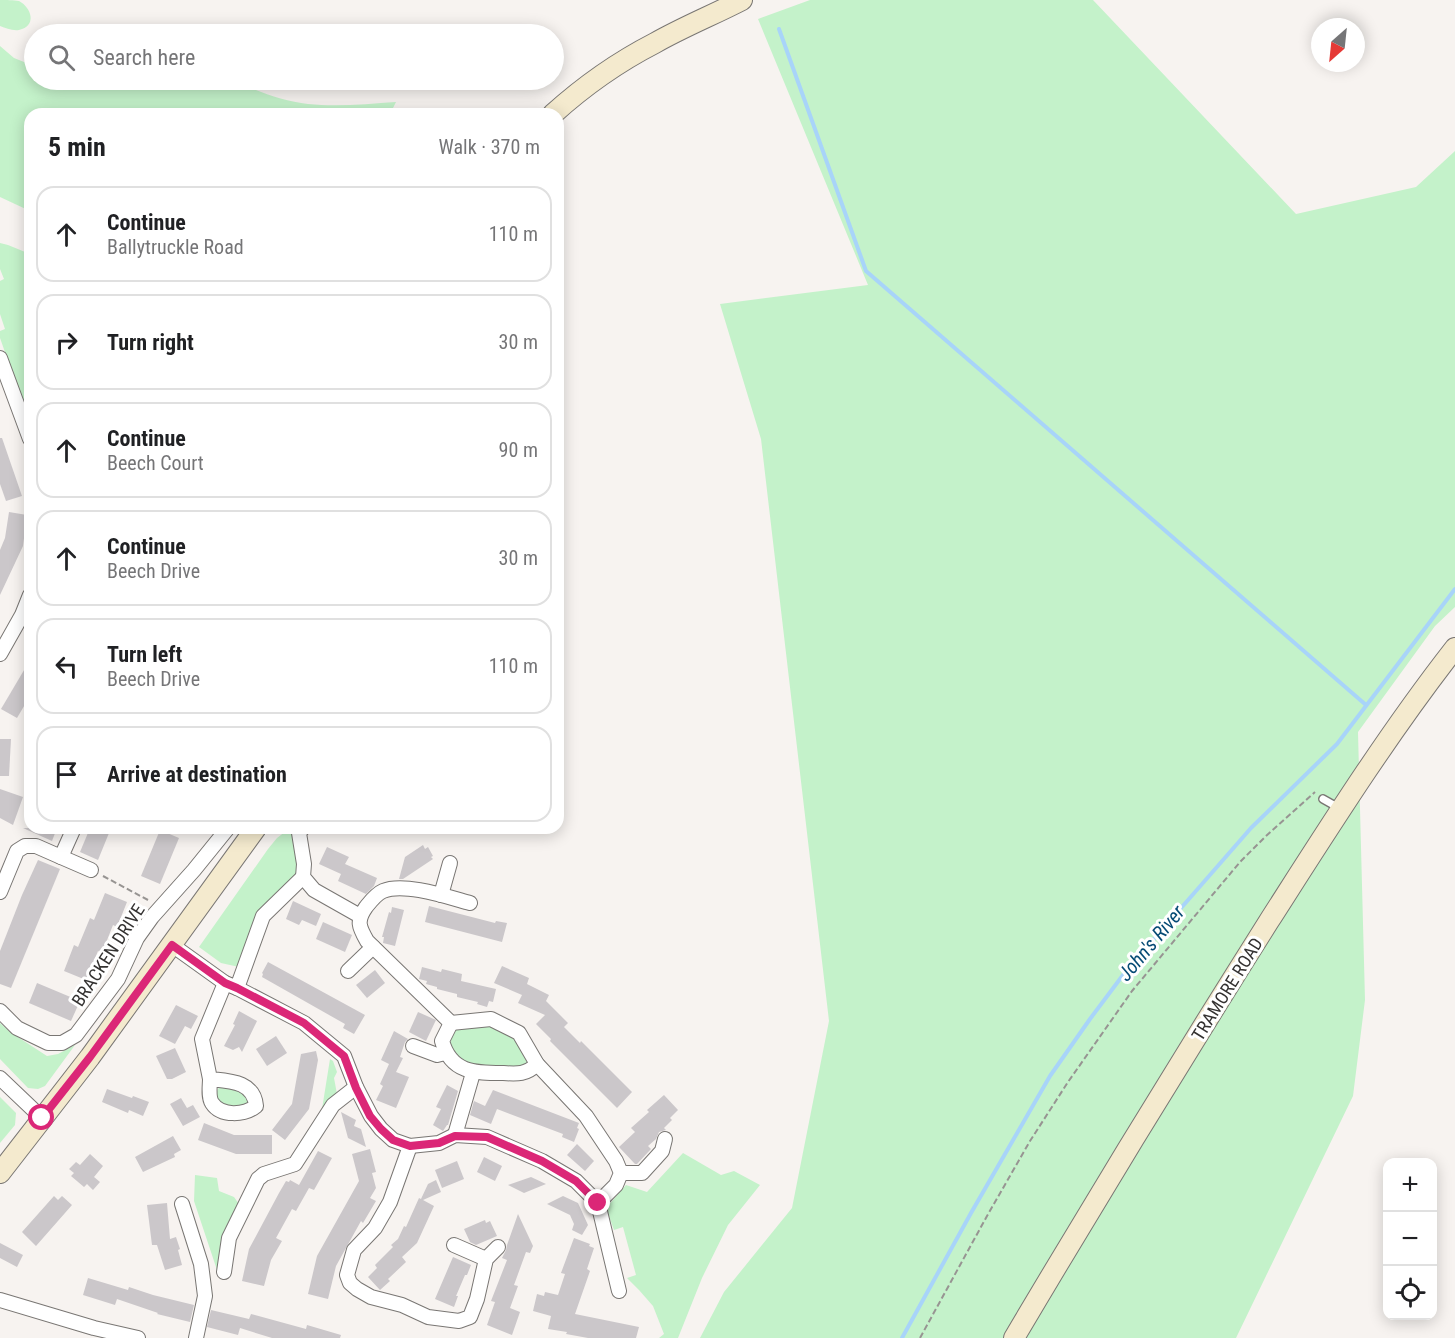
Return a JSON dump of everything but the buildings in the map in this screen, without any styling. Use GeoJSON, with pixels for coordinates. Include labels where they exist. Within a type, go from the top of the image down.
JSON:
{"type":"FeatureCollection","features":[{"type":"Feature","properties":{"kind":"main road"},"geometry":{"type":"LineString","coordinates":[[560,108],[594,80],[635,54],[742,0]]}},
{"type":"Feature","properties":{"kind":"main road","name":"TRAMORE ROAD"},"geometry":{"type":"LineString","coordinates":[[1014,1338],[1166,1086],[1341,809],[1395,729],[1455,648]]}},
{"type":"Feature","properties":{"kind":"main road"},"geometry":{"type":"LineString","coordinates":[[0,1173],[90,1057],[252,834]]}},
{"type":"Feature","properties":{"kind":"street"},"geometry":{"type":"LineString","coordinates":[[0,358],[24,423]]}},
{"type":"Feature","properties":{"kind":"street"},"geometry":{"type":"LineString","coordinates":[[0,654],[24,610]]}},
{"type":"Feature","properties":{"kind":"street"},"geometry":{"type":"LineString","coordinates":[[62,857],[72,834]]}},
{"type":"Feature","properties":{"kind":"street","name":"BRACKEN DRIVE"},"geometry":{"type":"LineString","coordinates":[[0,1011],[17,1028],[48,1043],[62,1043],[76,1035],[118,979],[137,938],[152,917],[223,834]]}},
{"type":"Feature","properties":{"kind":"street"},"geometry":{"type":"LineString","coordinates":[[210,1079],[202,1038],[231,986],[263,916],[303,877],[304,864],[299,834]]}},
{"type":"Feature","properties":{"kind":"street"},"geometry":{"type":"LineString","coordinates":[[0,892],[17,851],[25,846],[36,846],[92,870]]}},
{"type":"Feature","properties":{"kind":"street"},"geometry":{"type":"LineString","coordinates":[[441,895],[450,863]]}},
{"type":"Feature","properties":{"kind":"street"},"geometry":{"type":"LineString","coordinates":[[303,877],[314,891],[360,916]]}},
{"type":"Feature","properties":{"kind":"street"},"geometry":{"type":"LineString","coordinates":[[470,903],[404,888],[382,891],[370,901],[360,916],[360,928],[367,941],[451,1023],[491,1019],[519,1033],[537,1064],[586,1116],[616,1161],[621,1173],[616,1185],[598,1203]]}},
{"type":"Feature","properties":{"kind":"street"},"geometry":{"type":"LineString","coordinates":[[172,945],[231,986],[304,1023],[344,1056],[370,1116],[393,1140],[410,1146],[439,1143],[455,1136],[487,1137],[542,1161],[576,1181],[598,1203],[619,1291]]}},
{"type":"Feature","properties":{"kind":"street"},"geometry":{"type":"LineString","coordinates":[[348,970],[373,947]]}},
{"type":"Feature","properties":{"kind":"street"},"geometry":{"type":"LineString","coordinates":[[451,1023],[442,1041],[445,1053],[459,1066],[473,1073],[522,1074],[537,1064]]}},
{"type":"Feature","properties":{"kind":"street"},"geometry":{"type":"LineString","coordinates":[[413,1046],[437,1055],[445,1053]]}},
{"type":"Feature","properties":{"kind":"street"},"geometry":{"type":"LineString","coordinates":[[455,1136],[473,1073]]}},
{"type":"Feature","properties":{"kind":"street"},"geometry":{"type":"LineString","coordinates":[[0,1078],[42,1118]]}},
{"type":"Feature","properties":{"kind":"street"},"geometry":{"type":"LineString","coordinates":[[224,1272],[229,1239],[258,1179],[264,1174],[295,1164],[333,1105],[356,1088]]}},
{"type":"Feature","properties":{"kind":"street"},"geometry":{"type":"LineString","coordinates":[[621,1173],[642,1173],[662,1151],[665,1139]]}},
{"type":"Feature","properties":{"kind":"street"},"geometry":{"type":"LineString","coordinates":[[410,1146],[390,1202],[375,1228],[354,1250],[347,1275],[350,1282],[371,1297],[402,1305],[428,1317],[459,1321],[470,1317],[477,1299],[486,1259],[498,1247]]}},
{"type":"Feature","properties":{"kind":"street"},"geometry":{"type":"LineString","coordinates":[[182,1204],[201,1264],[205,1296],[196,1338]]}},
{"type":"Feature","properties":{"kind":"street"},"geometry":{"type":"LineString","coordinates":[[454,1245],[486,1259]]}},
{"type":"Feature","properties":{"kind":"street"},"geometry":{"type":"LineString","coordinates":[[0,1300],[91,1333],[138,1338]]}},
{"type":"Feature","properties":{"kind":"lane"},"geometry":{"type":"LineString","coordinates":[[1323,799],[1341,809]]}},
{"type":"Feature","properties":{"kind":"path"},"geometry":{"type":"LineString","coordinates":[[920,1338],[1030,1141],[1132,991],[1240,862],[1313,794]]}},
{"type":"Feature","properties":{"kind":"path"},"geometry":{"type":"LineString","coordinates":[[92,870],[162,907]]}},
{"type":"Feature","properties":{"kind":"green space"},"geometry":{"type":"Polygon","coordinates":[[[0,0],[19,1],[27,8],[31,17],[28,24],[24,24],[24,28],[16,30],[0,26],[0,0]]]}},
{"type":"Feature","properties":{"kind":"green space"},"geometry":{"type":"Polygon","coordinates":[[[810,0],[1093,0],[1296,214],[1416,187],[1455,151],[1455,607],[1435,626],[1358,732],[1365,1000],[1353,1096],[1236,1338],[700,1338],[724,1292],[792,1208],[829,1021],[761,439],[720,304],[868,285],[758,19],[810,0]]]}},
{"type":"Feature","properties":{"kind":"green space"},"geometry":{"type":"Polygon","coordinates":[[[0,46],[14,58],[24,62],[24,90],[256,90],[289,101],[319,105],[396,102],[393,108],[24,108],[24,208],[0,197],[0,46]]]}},
{"type":"Feature","properties":{"kind":"green space"},"geometry":{"type":"Polygon","coordinates":[[[0,243],[24,252],[24,406],[0,338],[0,331],[5,329],[0,314],[0,281],[4,279],[0,269],[0,243]]]}},
{"type":"Feature","properties":{"kind":"green space"},"geometry":{"type":"Polygon","coordinates":[[[282,834],[294,834],[299,861],[296,874],[256,913],[239,967],[221,963],[199,947],[277,838],[282,834]]]}},
{"type":"Feature","properties":{"kind":"green space"},"geometry":{"type":"Polygon","coordinates":[[[0,1023],[47,1056],[58,1054],[75,1045],[45,1086],[38,1089],[28,1088],[0,1059],[0,1023]]]}},
{"type":"Feature","properties":{"kind":"green space"},"geometry":{"type":"Polygon","coordinates":[[[491,1025],[513,1036],[527,1062],[523,1068],[485,1069],[459,1061],[450,1050],[451,1039],[458,1026],[491,1025]]]}},
{"type":"Feature","properties":{"kind":"green space"},"geometry":{"type":"Polygon","coordinates":[[[330,1059],[337,1072],[334,1078],[337,1094],[322,1109],[330,1059]]]}},
{"type":"Feature","properties":{"kind":"green space"},"geometry":{"type":"Polygon","coordinates":[[[219,1087],[246,1092],[250,1105],[228,1108],[219,1103],[216,1093],[219,1087]]]}},
{"type":"Feature","properties":{"kind":"green space"},"geometry":{"type":"Polygon","coordinates":[[[0,1097],[16,1113],[15,1125],[0,1143],[0,1097]]]}},
{"type":"Feature","properties":{"kind":"green space"},"geometry":{"type":"Polygon","coordinates":[[[683,1153],[721,1175],[734,1171],[760,1185],[728,1225],[702,1278],[678,1338],[659,1338],[664,1334],[653,1306],[627,1278],[636,1275],[623,1227],[614,1230],[606,1208],[626,1185],[647,1192],[683,1153]]]}},
{"type":"Feature","properties":{"kind":"green space"},"geometry":{"type":"Polygon","coordinates":[[[195,1175],[217,1178],[219,1191],[234,1197],[239,1204],[223,1235],[217,1270],[194,1201],[195,1175]]]}},
{"type":"Feature","properties":{"kind":"waterway"},"geometry":{"type":"LineString","coordinates":[[779,29],[866,271],[1366,705]]}},
{"type":"Feature","properties":{"kind":"waterway","name":"John's River"},"geometry":{"type":"LineString","coordinates":[[902,1338],[1050,1076],[1090,1019],[1126,971],[1251,828],[1337,744],[1455,589]]}},
{"type":"Feature","properties":{"kind":"route"},"geometry":{"type":"LineString","coordinates":[[42,1118],[172,945],[225,983],[304,1023],[344,1056],[370,1116],[393,1140],[410,1146],[439,1143],[455,1136],[487,1137],[542,1161],[576,1181],[598,1203]]}}]}
